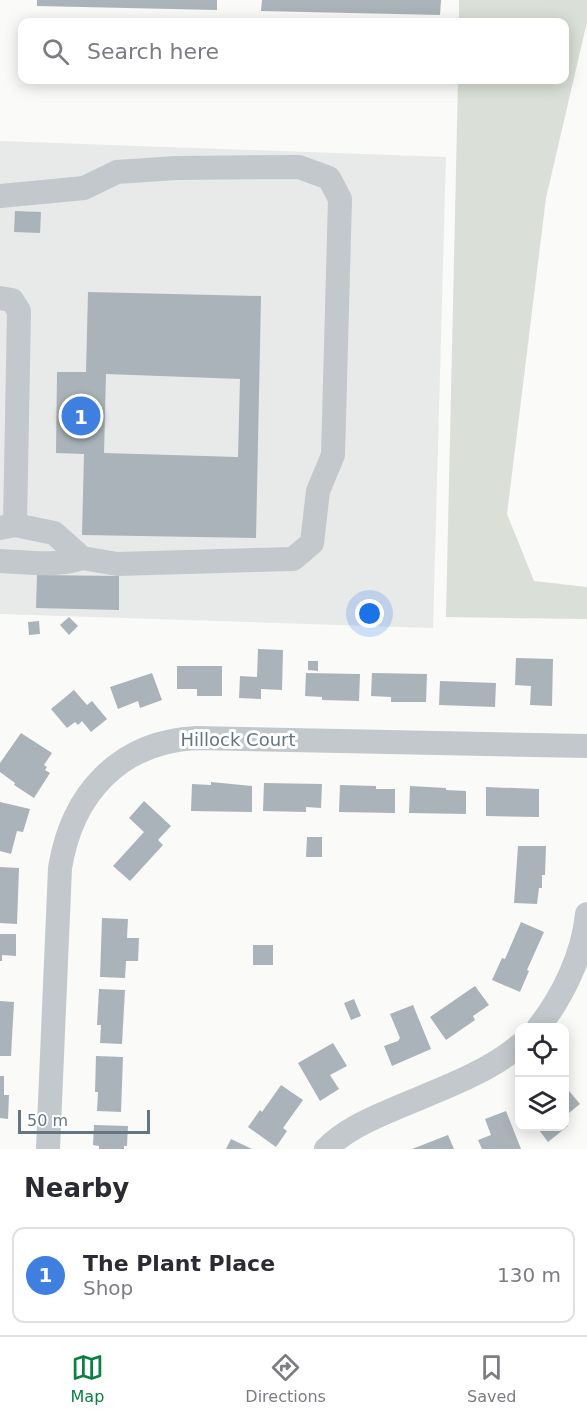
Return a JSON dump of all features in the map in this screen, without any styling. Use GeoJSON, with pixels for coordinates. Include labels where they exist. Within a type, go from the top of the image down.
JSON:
{"type":"FeatureCollection","features":[{"type":"Feature","properties":{"kind":"street"},"geometry":{"type":"LineString","coordinates":[[0,196],[84,188],[117,172],[176,168],[299,167],[329,178],[340,199],[333,455],[318,491],[312,543],[293,559],[117,564],[82,558],[71,562],[52,563],[0,561]]}},
{"type":"Feature","properties":{"kind":"street"},"geometry":{"type":"LineString","coordinates":[[0,298],[12,300],[19,311],[7,527],[54,533],[82,558]]}},
{"type":"Feature","properties":{"kind":"street","name":"Hillock Court"},"geometry":{"type":"LineString","coordinates":[[48,1149],[60,868],[63,849],[77,811],[92,789],[121,763],[147,746],[165,741],[196,738],[587,746]]}},
{"type":"Feature","properties":{"kind":"street"},"geometry":{"type":"LineString","coordinates":[[541,1023],[561,992],[572,969],[580,948],[587,914]]}},
{"type":"Feature","properties":{"kind":"street"},"geometry":{"type":"LineString","coordinates":[[326,1149],[346,1132],[490,1066],[515,1048]]}},
{"type":"Feature","properties":{"kind":"shaded area"},"geometry":{"type":"Polygon","coordinates":[[[459,0],[587,0],[587,22],[546,198],[507,514],[534,581],[587,587],[587,619],[446,617],[458,84],[569,84],[569,18],[459,18],[459,0]]]}},
{"type":"Feature","properties":{"kind":"shaded area"},"geometry":{"type":"Polygon","coordinates":[[[0,141],[446,157],[433,628],[0,614],[0,141]]]}},
{"type":"Feature","properties":{"kind":"building"},"geometry":{"type":"Polygon","coordinates":[[[37,0],[217,0],[217,10],[37,6],[37,0]]]}},
{"type":"Feature","properties":{"kind":"building"},"geometry":{"type":"Polygon","coordinates":[[[262,0],[441,0],[440,15],[261,11],[262,0]]]}},
{"type":"Feature","properties":{"kind":"building"},"geometry":{"type":"Polygon","coordinates":[[[15,211],[41,212],[40,233],[14,232],[15,211]]]}},
{"type":"Feature","properties":{"kind":"building"},"geometry":{"type":"Polygon","coordinates":[[[88,292],[261,296],[256,538],[82,535],[84,454],[56,453],[57,372],[86,372],[88,292]],[[106,374],[104,453],[238,457],[240,379],[106,374]]]}},
{"type":"Feature","properties":{"kind":"building"},"geometry":{"type":"Polygon","coordinates":[[[37,575],[119,576],[119,610],[36,608],[37,575]]]}},
{"type":"Feature","properties":{"kind":"building"},"geometry":{"type":"Polygon","coordinates":[[[69,617],[78,626],[69,635],[60,625],[69,617]]]}},
{"type":"Feature","properties":{"kind":"building"},"geometry":{"type":"Polygon","coordinates":[[[39,621],[40,634],[29,635],[28,622],[39,621]]]}},
{"type":"Feature","properties":{"kind":"building"},"geometry":{"type":"Polygon","coordinates":[[[258,649],[283,650],[282,690],[261,689],[261,699],[239,698],[240,676],[257,677],[258,649]]]}},
{"type":"Feature","properties":{"kind":"building"},"geometry":{"type":"Polygon","coordinates":[[[516,658],[553,659],[552,706],[530,705],[531,686],[515,685],[516,658]]]}},
{"type":"Feature","properties":{"kind":"building"},"geometry":{"type":"Polygon","coordinates":[[[308,661],[318,661],[318,671],[308,670],[308,661]]]}},
{"type":"Feature","properties":{"kind":"building"},"geometry":{"type":"Polygon","coordinates":[[[177,666],[222,666],[222,696],[197,696],[197,689],[177,689],[177,666]]]}},
{"type":"Feature","properties":{"kind":"building"},"geometry":{"type":"Polygon","coordinates":[[[152,673],[162,700],[140,708],[138,701],[118,709],[110,687],[152,673]]]}},
{"type":"Feature","properties":{"kind":"building"},"geometry":{"type":"Polygon","coordinates":[[[306,673],[360,674],[359,701],[322,700],[322,697],[305,696],[306,673]]]}},
{"type":"Feature","properties":{"kind":"building"},"geometry":{"type":"Polygon","coordinates":[[[372,673],[427,674],[426,702],[391,702],[391,697],[371,696],[372,673]]]}},
{"type":"Feature","properties":{"kind":"building"},"geometry":{"type":"Polygon","coordinates":[[[440,681],[496,683],[495,707],[439,705],[440,681]]]}},
{"type":"Feature","properties":{"kind":"building"},"geometry":{"type":"Polygon","coordinates":[[[74,690],[87,705],[92,701],[107,719],[91,732],[82,721],[78,725],[75,722],[67,728],[51,709],[74,690]]]}},
{"type":"Feature","properties":{"kind":"building"},"geometry":{"type":"Polygon","coordinates":[[[21,733],[52,753],[44,765],[47,767],[45,770],[50,773],[34,798],[14,785],[15,783],[0,772],[0,763],[21,733]]]}},
{"type":"Feature","properties":{"kind":"building"},"geometry":{"type":"Polygon","coordinates":[[[211,782],[252,786],[252,812],[191,811],[192,784],[211,785],[211,782]]]}},
{"type":"Feature","properties":{"kind":"building"},"geometry":{"type":"Polygon","coordinates":[[[264,783],[322,784],[321,808],[306,807],[306,812],[263,811],[264,783]]]}},
{"type":"Feature","properties":{"kind":"building"},"geometry":{"type":"Polygon","coordinates":[[[340,785],[395,789],[395,813],[339,812],[340,785]]]}},
{"type":"Feature","properties":{"kind":"building"},"geometry":{"type":"Polygon","coordinates":[[[410,786],[466,791],[466,814],[409,813],[410,786]]]}},
{"type":"Feature","properties":{"kind":"building"},"geometry":{"type":"Polygon","coordinates":[[[486,787],[539,789],[539,817],[486,816],[486,787]]]}},
{"type":"Feature","properties":{"kind":"building"},"geometry":{"type":"Polygon","coordinates":[[[144,801],[171,826],[158,840],[163,845],[130,881],[113,866],[144,832],[129,818],[144,801]]]}},
{"type":"Feature","properties":{"kind":"building"},"geometry":{"type":"Polygon","coordinates":[[[0,802],[30,809],[23,832],[17,831],[11,854],[0,851],[0,802]]]}},
{"type":"Feature","properties":{"kind":"building"},"geometry":{"type":"Polygon","coordinates":[[[307,837],[322,837],[322,857],[306,857],[307,837]]]}},
{"type":"Feature","properties":{"kind":"building"},"geometry":{"type":"Polygon","coordinates":[[[518,846],[546,846],[545,875],[542,875],[542,888],[539,888],[537,904],[514,903],[518,846]]]}},
{"type":"Feature","properties":{"kind":"building"},"geometry":{"type":"Polygon","coordinates":[[[0,867],[19,868],[17,924],[0,923],[0,867]]]}},
{"type":"Feature","properties":{"kind":"building"},"geometry":{"type":"Polygon","coordinates":[[[102,918],[128,919],[127,938],[139,938],[138,961],[126,961],[125,978],[100,977],[102,918]]]}},
{"type":"Feature","properties":{"kind":"building"},"geometry":{"type":"Polygon","coordinates":[[[521,922],[544,932],[520,992],[492,980],[502,958],[505,959],[521,922]]]}},
{"type":"Feature","properties":{"kind":"building"},"geometry":{"type":"Polygon","coordinates":[[[0,934],[16,934],[16,956],[2,955],[2,961],[0,961],[0,934]]]}},
{"type":"Feature","properties":{"kind":"building"},"geometry":{"type":"Polygon","coordinates":[[[253,945],[273,945],[273,965],[253,965],[253,945]]]}},
{"type":"Feature","properties":{"kind":"building"},"geometry":{"type":"Polygon","coordinates":[[[475,986],[489,1005],[473,1016],[475,1020],[446,1040],[430,1017],[475,986]]]}},
{"type":"Feature","properties":{"kind":"building"},"geometry":{"type":"Polygon","coordinates":[[[99,989],[125,990],[122,1044],[100,1043],[101,1025],[97,1025],[99,989]]]}},
{"type":"Feature","properties":{"kind":"building"},"geometry":{"type":"Polygon","coordinates":[[[354,999],[361,1016],[351,1020],[344,1003],[354,999]]]}},
{"type":"Feature","properties":{"kind":"building"},"geometry":{"type":"Polygon","coordinates":[[[0,1001],[14,1002],[11,1056],[0,1056],[0,1001]]]}},
{"type":"Feature","properties":{"kind":"building"},"geometry":{"type":"Polygon","coordinates":[[[413,1005],[431,1049],[392,1066],[384,1046],[400,1038],[390,1014],[413,1005]]]}},
{"type":"Feature","properties":{"kind":"building"},"geometry":{"type":"Polygon","coordinates":[[[333,1043],[347,1066],[330,1075],[339,1089],[320,1101],[298,1063],[333,1043]]]}},
{"type":"Feature","properties":{"kind":"building"},"geometry":{"type":"Polygon","coordinates":[[[96,1056],[123,1057],[121,1112],[97,1111],[96,1056]]]}},
{"type":"Feature","properties":{"kind":"building"},"geometry":{"type":"Polygon","coordinates":[[[0,1076],[4,1076],[4,1095],[9,1095],[8,1119],[0,1118],[0,1076]]]}},
{"type":"Feature","properties":{"kind":"building"},"geometry":{"type":"Polygon","coordinates":[[[281,1085],[303,1100],[283,1128],[287,1131],[276,1147],[248,1127],[281,1085]]]}},
{"type":"Feature","properties":{"kind":"building"},"geometry":{"type":"Polygon","coordinates":[[[569,1091],[580,1104],[569,1113],[569,1091]]]}},
{"type":"Feature","properties":{"kind":"building"},"geometry":{"type":"Polygon","coordinates":[[[506,1111],[521,1149],[482,1149],[478,1140],[491,1135],[485,1119],[506,1111]]]}},
{"type":"Feature","properties":{"kind":"building"},"geometry":{"type":"Polygon","coordinates":[[[94,1125],[128,1126],[127,1146],[124,1146],[124,1149],[99,1149],[99,1146],[93,1145],[94,1125]]]}},
{"type":"Feature","properties":{"kind":"building"},"geometry":{"type":"Polygon","coordinates":[[[540,1131],[562,1131],[548,1142],[540,1131]]]}},
{"type":"Feature","properties":{"kind":"building"},"geometry":{"type":"Polygon","coordinates":[[[448,1135],[454,1149],[412,1149],[448,1135]]]}},
{"type":"Feature","properties":{"kind":"building"},"geometry":{"type":"Polygon","coordinates":[[[231,1139],[252,1149],[226,1149],[231,1139]]]}},
{"type":"Feature","properties":{"kind":"place","name":"The Plant Place"},"geometry":{"type":"Point","coordinates":[81,416]}}]}
